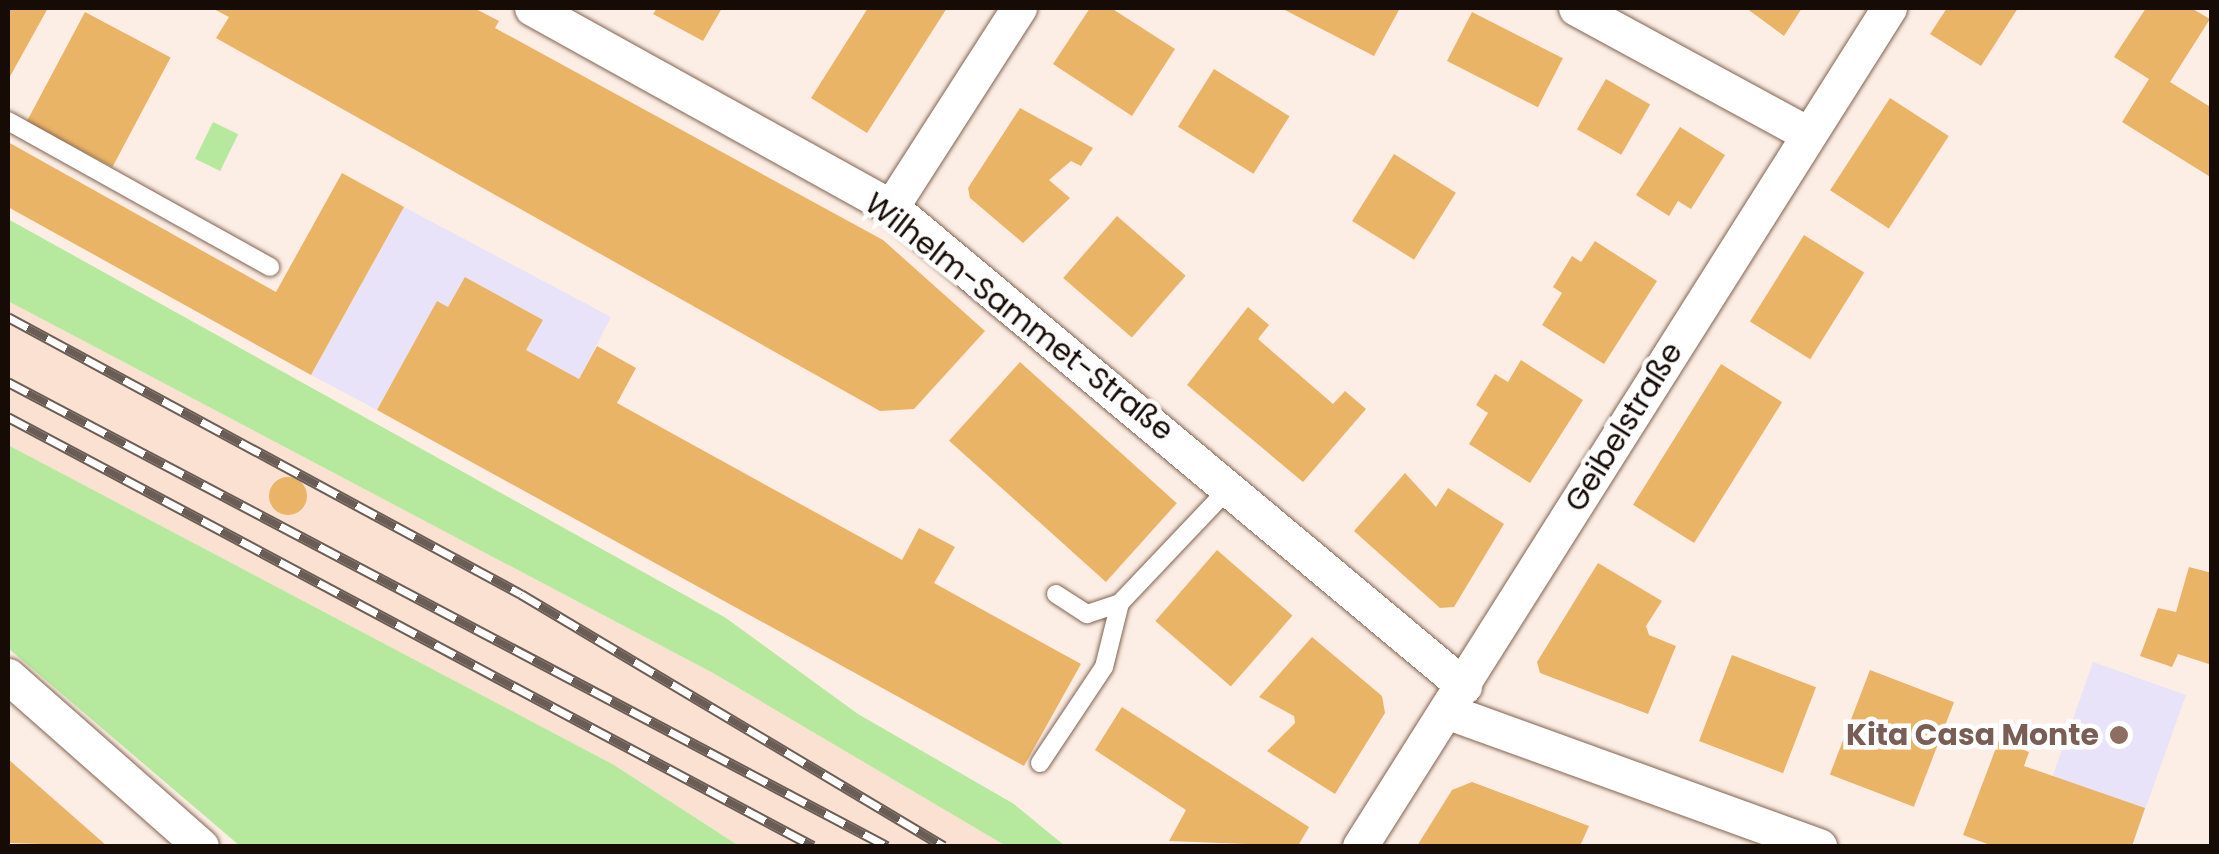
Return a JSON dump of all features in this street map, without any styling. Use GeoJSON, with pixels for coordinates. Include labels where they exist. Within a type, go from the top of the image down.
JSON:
{"type":"FeatureCollection","features":[{"type":"Feature","properties":{"kind":"street","name":"Wilhelm-Sammet-Straße"},"geometry":{"type":"LineString","coordinates":[[532,8],[891,208],[1230,487],[1455,699],[1819,846]]}},
{"type":"Feature","properties":{"kind":"street"},"geometry":{"type":"LineString","coordinates":[[891,208],[1019,8]]}},
{"type":"Feature","properties":{"kind":"street"},"geometry":{"type":"LineString","coordinates":[[1576,8],[1806,133]]}},
{"type":"Feature","properties":{"kind":"street","name":"Geibelstraße"},"geometry":{"type":"LineString","coordinates":[[1360,846],[1806,133],[1890,8]]}},
{"type":"Feature","properties":{"kind":"street"},"geometry":{"type":"LineString","coordinates":[[8,676],[201,846]]}},
{"type":"Feature","properties":{"kind":"lane"},"geometry":{"type":"LineString","coordinates":[[8,121],[270,267]]}},
{"type":"Feature","properties":{"kind":"lane"},"geometry":{"type":"LineString","coordinates":[[1056,594],[1087,614],[1120,603],[1230,487]]}},
{"type":"Feature","properties":{"kind":"lane"},"geometry":{"type":"LineString","coordinates":[[1040,763],[1104,667],[1120,603]]}},
{"type":"Feature","properties":{"kind":"shaded area"},"geometry":{"type":"Polygon","coordinates":[[[404,207],[611,317],[579,379],[526,350],[542,320],[466,277],[448,307],[437,302],[377,410],[311,375],[404,207]]]}},
{"type":"Feature","properties":{"kind":"shaded area"},"geometry":{"type":"Polygon","coordinates":[[[8,301],[713,673],[1006,846],[739,846],[614,765],[8,445],[8,301]]]}},
{"type":"Feature","properties":{"kind":"shaded area","name":"Kita Casa Monte"},"geometry":{"type":"Polygon","coordinates":[[[2093,662],[2186,695],[2132,846],[2028,846],[2093,662]]]}},
{"type":"Feature","properties":{"kind":"green space"},"geometry":{"type":"Polygon","coordinates":[[[213,122],[238,134],[220,171],[195,159],[213,122]]]}},
{"type":"Feature","properties":{"kind":"green space"},"geometry":{"type":"Polygon","coordinates":[[[8,219],[726,618],[858,714],[1014,804],[1065,846],[1006,846],[713,673],[8,301],[8,219]]]}},
{"type":"Feature","properties":{"kind":"green space"},"geometry":{"type":"Polygon","coordinates":[[[8,445],[614,765],[739,846],[240,846],[8,648],[8,445]]]}},
{"type":"Feature","properties":{"kind":"building"},"geometry":{"type":"Polygon","coordinates":[[[8,8],[48,8],[8,80],[8,8]]]}},
{"type":"Feature","properties":{"kind":"building"},"geometry":{"type":"Polygon","coordinates":[[[212,8],[474,8],[499,21],[495,28],[883,240],[985,331],[914,409],[880,411],[216,38],[229,17],[212,8]]]}},
{"type":"Feature","properties":{"kind":"building"},"geometry":{"type":"Polygon","coordinates":[[[657,8],[722,8],[703,41],[653,14],[657,8]]]}},
{"type":"Feature","properties":{"kind":"building"},"geometry":{"type":"Polygon","coordinates":[[[868,8],[947,8],[867,133],[811,98],[868,8]]]}},
{"type":"Feature","properties":{"kind":"building"},"geometry":{"type":"Polygon","coordinates":[[[1090,8],[1111,8],[1175,49],[1132,116],[1053,64],[1090,8]]]}},
{"type":"Feature","properties":{"kind":"building"},"geometry":{"type":"Polygon","coordinates":[[[1281,8],[1400,8],[1374,56],[1281,8]]]}},
{"type":"Feature","properties":{"kind":"building"},"geometry":{"type":"Polygon","coordinates":[[[1746,8],[1802,8],[1784,36],[1746,8]]]}},
{"type":"Feature","properties":{"kind":"building"},"geometry":{"type":"Polygon","coordinates":[[[1947,8],[2018,8],[1981,66],[1930,34],[1947,8]]]}},
{"type":"Feature","properties":{"kind":"building"},"geometry":{"type":"Polygon","coordinates":[[[2146,8],[2191,8],[2210,19],[2170,82],[2212,108],[2212,178],[2122,122],[2149,79],[2114,57],[2146,8]]]}},
{"type":"Feature","properties":{"kind":"building"},"geometry":{"type":"Polygon","coordinates":[[[85,12],[171,58],[112,167],[27,121],[85,12]]]}},
{"type":"Feature","properties":{"kind":"building"},"geometry":{"type":"Polygon","coordinates":[[[1472,12],[1563,58],[1538,107],[1447,61],[1472,12]]]}},
{"type":"Feature","properties":{"kind":"building"},"geometry":{"type":"Polygon","coordinates":[[[1214,69],[1289,116],[1253,174],[1178,127],[1214,69]]]}},
{"type":"Feature","properties":{"kind":"building"},"geometry":{"type":"Polygon","coordinates":[[[1606,79],[1650,104],[1621,155],[1577,129],[1606,79]]]}},
{"type":"Feature","properties":{"kind":"building"},"geometry":{"type":"Polygon","coordinates":[[[1890,98],[1949,136],[1889,228],[1830,190],[1890,98]]]}},
{"type":"Feature","properties":{"kind":"building"},"geometry":{"type":"Polygon","coordinates":[[[1020,108],[1093,148],[1081,166],[1071,161],[1049,180],[1070,198],[1023,243],[970,198],[968,188],[1020,108]]]}},
{"type":"Feature","properties":{"kind":"building"},"geometry":{"type":"Polygon","coordinates":[[[1680,127],[1725,155],[1691,209],[1678,201],[1669,216],[1636,195],[1680,127]]]}},
{"type":"Feature","properties":{"kind":"building"},"geometry":{"type":"Polygon","coordinates":[[[8,142],[276,292],[342,173],[404,207],[311,375],[8,207],[8,142]]]}},
{"type":"Feature","properties":{"kind":"building"},"geometry":{"type":"Polygon","coordinates":[[[1394,154],[1456,193],[1414,260],[1352,221],[1394,154]]]}},
{"type":"Feature","properties":{"kind":"building"},"geometry":{"type":"Polygon","coordinates":[[[1117,216],[1186,276],[1132,338],[1063,278],[1117,216]]]}},
{"type":"Feature","properties":{"kind":"building"},"geometry":{"type":"Polygon","coordinates":[[[1804,235],[1864,273],[1810,359],[1750,322],[1804,235]]]}},
{"type":"Feature","properties":{"kind":"building"},"geometry":{"type":"Polygon","coordinates":[[[1595,241],[1657,281],[1604,364],[1542,325],[1562,293],[1553,287],[1572,256],[1581,262],[1595,241]]]}},
{"type":"Feature","properties":{"kind":"building"},"geometry":{"type":"Polygon","coordinates":[[[465,277],[543,320],[526,350],[579,379],[597,346],[636,368],[617,403],[902,560],[919,528],[955,547],[934,583],[1081,664],[1024,766],[377,410],[437,301],[448,307],[465,277]]]}},
{"type":"Feature","properties":{"kind":"building"},"geometry":{"type":"Polygon","coordinates":[[[1248,307],[1269,325],[1258,339],[1333,404],[1345,391],[1366,409],[1303,482],[1187,385],[1248,307]]]}},
{"type":"Feature","properties":{"kind":"building"},"geometry":{"type":"Polygon","coordinates":[[[1521,360],[1583,400],[1530,483],[1469,444],[1488,413],[1476,405],[1495,374],[1508,382],[1521,360]]]}},
{"type":"Feature","properties":{"kind":"building"},"geometry":{"type":"Polygon","coordinates":[[[1020,362],[1177,503],[1106,582],[949,441],[1020,362]]]}},
{"type":"Feature","properties":{"kind":"building"},"geometry":{"type":"Polygon","coordinates":[[[1721,364],[1782,402],[1694,543],[1633,505],[1721,364]]]}},
{"type":"Feature","properties":{"kind":"building"},"geometry":{"type":"Polygon","coordinates":[[[1405,473],[1436,507],[1448,488],[1504,524],[1454,607],[1440,608],[1354,531],[1405,473]]]}},
{"type":"Feature","properties":{"kind":"building"},"geometry":{"type":"Polygon","coordinates":[[[288,477],[301,483],[307,496],[301,509],[288,515],[275,509],[269,496],[275,483],[288,477]]]}},
{"type":"Feature","properties":{"kind":"building"},"geometry":{"type":"Polygon","coordinates":[[[1217,550],[1292,616],[1231,687],[1155,621],[1217,550]]]}},
{"type":"Feature","properties":{"kind":"building"},"geometry":{"type":"Polygon","coordinates":[[[1598,563],[1662,601],[1646,626],[1649,635],[1676,646],[1648,714],[1540,673],[1537,662],[1598,563]]]}},
{"type":"Feature","properties":{"kind":"building"},"geometry":{"type":"Polygon","coordinates":[[[2189,567],[2212,573],[2209,664],[2178,654],[2172,667],[2140,656],[2158,608],[2176,612],[2189,567]]]}},
{"type":"Feature","properties":{"kind":"building"},"geometry":{"type":"Polygon","coordinates":[[[1312,637],[1382,696],[1385,713],[1335,794],[1267,751],[1295,723],[1294,716],[1259,697],[1312,637]]]}},
{"type":"Feature","properties":{"kind":"building"},"geometry":{"type":"Polygon","coordinates":[[[1732,655],[1816,687],[1783,773],[1699,741],[1732,655]]]}},
{"type":"Feature","properties":{"kind":"building"},"geometry":{"type":"Polygon","coordinates":[[[1870,670],[1954,702],[1914,807],[1830,775],[1870,670]]]}},
{"type":"Feature","properties":{"kind":"building"},"geometry":{"type":"Polygon","coordinates":[[[1122,707],[1309,827],[1298,846],[1169,841],[1186,810],[1095,750],[1122,707]]]}},
{"type":"Feature","properties":{"kind":"building"},"geometry":{"type":"Polygon","coordinates":[[[1999,740],[2029,752],[2024,766],[2145,808],[2132,846],[1993,846],[1963,835],[1999,740]]]}},
{"type":"Feature","properties":{"kind":"building"},"geometry":{"type":"Polygon","coordinates":[[[8,759],[107,846],[8,843],[8,759]]]}},
{"type":"Feature","properties":{"kind":"building"},"geometry":{"type":"Polygon","coordinates":[[[1472,782],[1589,826],[1580,846],[1417,846],[1452,790],[1472,782]]]}},
{"type":"Feature","properties":{"kind":"railway"},"geometry":{"type":"LineString","coordinates":[[8,317],[521,594],[943,846]]}},
{"type":"Feature","properties":{"kind":"railway"},"geometry":{"type":"LineString","coordinates":[[8,382],[887,846]]}},
{"type":"Feature","properties":{"kind":"railway"},"geometry":{"type":"LineString","coordinates":[[8,417],[813,846]]}},
{"type":"Feature","properties":{"kind":"place","name":"Kita Casa Monte"},"geometry":{"type":"Point","coordinates":[2119,735]}}]}
